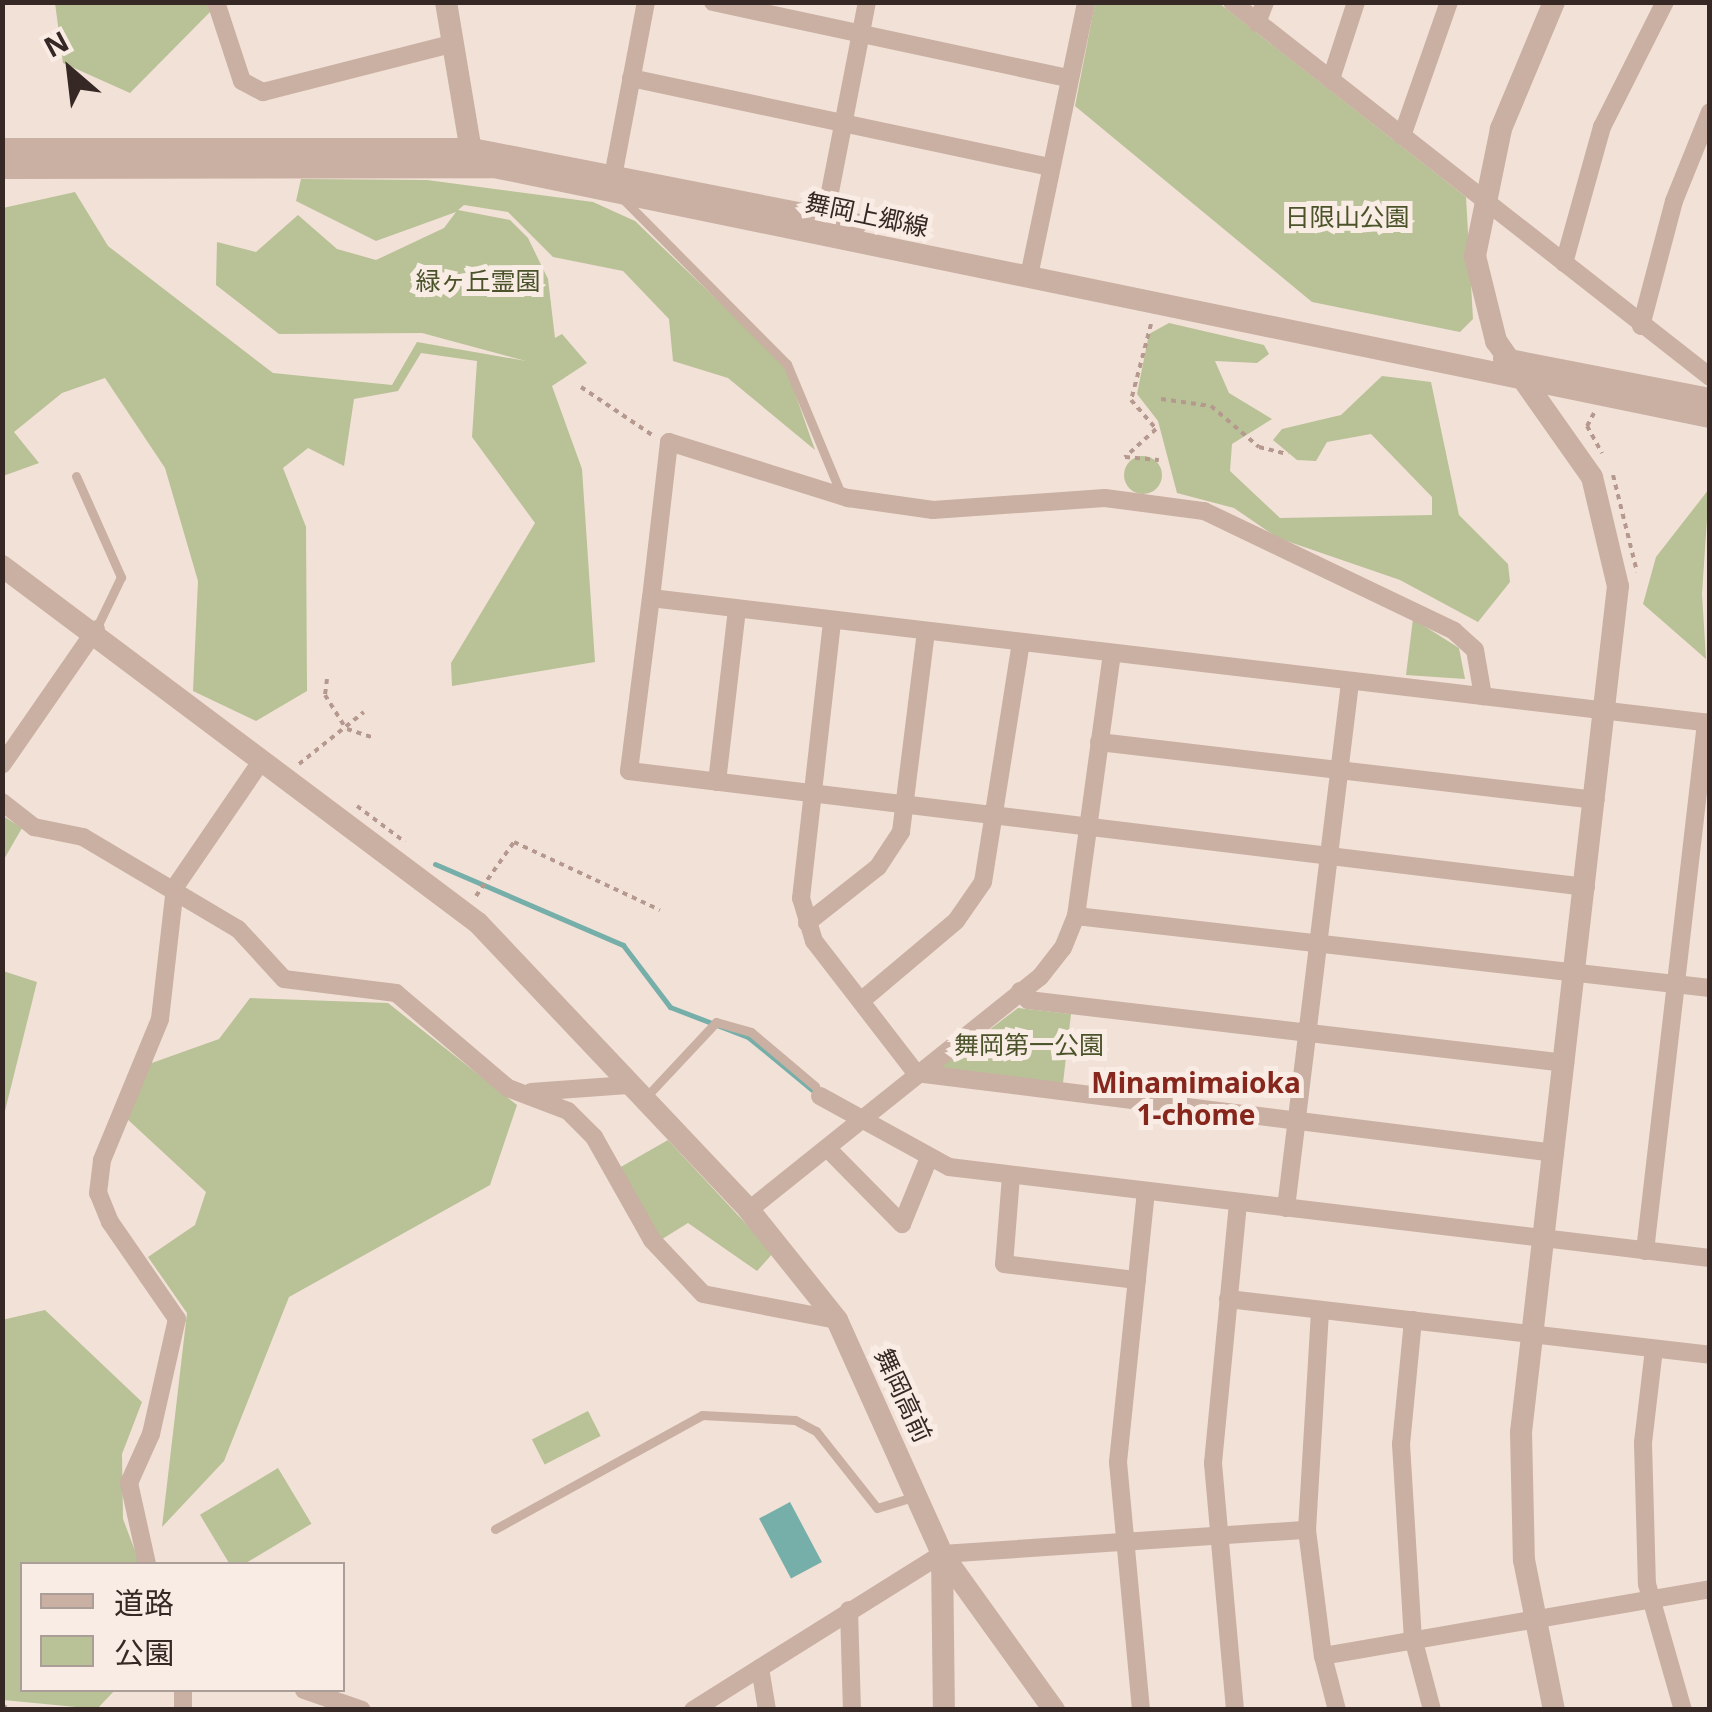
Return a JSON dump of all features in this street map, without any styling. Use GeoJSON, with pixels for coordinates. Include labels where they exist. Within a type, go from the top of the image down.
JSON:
{"type":"FeatureCollection","features":[{"type":"Feature","properties":{"kind":"street"},"geometry":{"type":"LineString","coordinates":[[216,2],[242,81],[263,92],[452,44]]}},
{"type":"Feature","properties":{"kind":"street"},"geometry":{"type":"LineString","coordinates":[[446,2],[472,158]]}},
{"type":"Feature","properties":{"kind":"street"},"geometry":{"type":"LineString","coordinates":[[613,183],[646,2]]}},
{"type":"Feature","properties":{"kind":"street"},"geometry":{"type":"LineString","coordinates":[[712,2],[1067,78]]}},
{"type":"Feature","properties":{"kind":"street"},"geometry":{"type":"LineString","coordinates":[[823,225],[867,2]]}},
{"type":"Feature","properties":{"kind":"street"},"geometry":{"type":"LineString","coordinates":[[1030,269],[1086,2]]}},
{"type":"Feature","properties":{"kind":"street"},"geometry":{"type":"LineString","coordinates":[[1232,2],[1710,376]]}},
{"type":"Feature","properties":{"kind":"street"},"geometry":{"type":"LineString","coordinates":[[1257,22],[1265,2]]}},
{"type":"Feature","properties":{"kind":"street"},"geometry":{"type":"LineString","coordinates":[[1331,80],[1356,2]]}},
{"type":"Feature","properties":{"kind":"street"},"geometry":{"type":"LineString","coordinates":[[1402,136],[1449,2]]}},
{"type":"Feature","properties":{"kind":"street"},"geometry":{"type":"LineString","coordinates":[[1554,2],[1521,73],[1485,201],[1476,277],[1513,368],[1592,477],[1613,538],[1618,605],[1534,1333],[1520,1496],[1533,1620],[1554,1710]]}},
{"type":"Feature","properties":{"kind":"street"},"geometry":{"type":"LineString","coordinates":[[1564,264],[1602,127],[1665,2]]}},
{"type":"Feature","properties":{"kind":"street"},"geometry":{"type":"LineString","coordinates":[[631,78],[1050,167]]}},
{"type":"Feature","properties":{"kind":"street"},"geometry":{"type":"LineString","coordinates":[[1642,326],[1674,201],[1710,112]]}},
{"type":"Feature","properties":{"kind":"street","name":"舞岡上郷線"},"geometry":{"type":"LineString","coordinates":[[2,149],[472,158],[823,225],[1513,368],[1710,416]]}},
{"type":"Feature","properties":{"kind":"street","name":"舞岡上郷線"},"geometry":{"type":"LineString","coordinates":[[2,168],[472,158]]}},
{"type":"Feature","properties":{"kind":"street","name":"舞岡上郷線"},"geometry":{"type":"LineString","coordinates":[[1513,368],[1710,400]]}},
{"type":"Feature","properties":{"kind":"street"},"geometry":{"type":"LineString","coordinates":[[1482,696],[1475,650],[1454,631],[1204,511],[1105,498],[933,510],[842,496],[669,442],[629,771],[1586,887]]}},
{"type":"Feature","properties":{"kind":"street","name":"舞岡高前"},"geometry":{"type":"LineString","coordinates":[[2,566],[96,629],[258,766],[460,909],[749,1210],[838,1320],[942,1554]]}},
{"type":"Feature","properties":{"kind":"street"},"geometry":{"type":"LineString","coordinates":[[651,598],[1708,723],[1644,1251]]}},
{"type":"Feature","properties":{"kind":"street"},"geometry":{"type":"LineString","coordinates":[[717,782],[738,610]]}},
{"type":"Feature","properties":{"kind":"street"},"geometry":{"type":"LineString","coordinates":[[832,622],[812,796],[806,923],[916,1073],[1554,1152]]}},
{"type":"Feature","properties":{"kind":"street"},"geometry":{"type":"LineString","coordinates":[[2,765],[96,629]]}},
{"type":"Feature","properties":{"kind":"street"},"geometry":{"type":"LineString","coordinates":[[806,923],[878,867],[905,807],[926,632]]}},
{"type":"Feature","properties":{"kind":"street"},"geometry":{"type":"LineString","coordinates":[[860,1001],[972,903],[997,816],[1020,642]]}},
{"type":"Feature","properties":{"kind":"street"},"geometry":{"type":"LineString","coordinates":[[749,1210],[1020,992],[1063,948],[1076,916],[1112,653]]}},
{"type":"Feature","properties":{"kind":"street"},"geometry":{"type":"LineString","coordinates":[[1286,1208],[1314,945],[1350,683]]}},
{"type":"Feature","properties":{"kind":"street"},"geometry":{"type":"LineString","coordinates":[[1100,742],[1596,800]]}},
{"type":"Feature","properties":{"kind":"street"},"geometry":{"type":"LineString","coordinates":[[147,1562],[129,1483],[151,1434],[178,1319],[140,1275],[98,1193],[114,1121],[160,1019],[172,896],[258,766]]}},
{"type":"Feature","properties":{"kind":"street"},"geometry":{"type":"LineString","coordinates":[[2,802],[34,827],[82,837],[172,896],[238,929],[301,987],[396,993],[521,1093],[568,1111],[594,1137],[652,1240],[703,1294],[838,1320]]}},
{"type":"Feature","properties":{"kind":"street"},"geometry":{"type":"LineString","coordinates":[[1076,916],[1710,988]]}},
{"type":"Feature","properties":{"kind":"street"},"geometry":{"type":"LineString","coordinates":[[1020,992],[1028,1000],[1564,1064]]}},
{"type":"Feature","properties":{"kind":"street"},"geometry":{"type":"LineString","coordinates":[[819,1090],[930,1158],[1011,1176],[1710,1258]]}},
{"type":"Feature","properties":{"kind":"street"},"geometry":{"type":"LineString","coordinates":[[521,1093],[636,1092]]}},
{"type":"Feature","properties":{"kind":"street"},"geometry":{"type":"LineString","coordinates":[[827,1148],[902,1224],[930,1158]]}},
{"type":"Feature","properties":{"kind":"street"},"geometry":{"type":"LineString","coordinates":[[1011,1176],[1004,1264],[1138,1280]]}},
{"type":"Feature","properties":{"kind":"street"},"geometry":{"type":"LineString","coordinates":[[1141,1710],[1122,1542],[1118,1462],[1146,1192]]}},
{"type":"Feature","properties":{"kind":"street"},"geometry":{"type":"LineString","coordinates":[[1236,1710],[1214,1538],[1228,1298],[1238,1204]]}},
{"type":"Feature","properties":{"kind":"street"},"geometry":{"type":"LineString","coordinates":[[1228,1298],[1710,1355]]}},
{"type":"Feature","properties":{"kind":"street"},"geometry":{"type":"LineString","coordinates":[[1320,1310],[1307,1530],[1324,1656],[1337,1710]]}},
{"type":"Feature","properties":{"kind":"street"},"geometry":{"type":"LineString","coordinates":[[1413,1320],[1401,1444],[1413,1638],[1432,1710]]}},
{"type":"Feature","properties":{"kind":"street"},"geometry":{"type":"LineString","coordinates":[[1654,1350],[1644,1443],[1650,1598],[1683,1710]]}},
{"type":"Feature","properties":{"kind":"street"},"geometry":{"type":"LineString","coordinates":[[693,1710],[942,1554],[1307,1530]]}},
{"type":"Feature","properties":{"kind":"street"},"geometry":{"type":"LineString","coordinates":[[942,1554],[1045,1705]]}},
{"type":"Feature","properties":{"kind":"street"},"geometry":{"type":"LineString","coordinates":[[942,1554],[944,1710]]}},
{"type":"Feature","properties":{"kind":"street"},"geometry":{"type":"LineString","coordinates":[[1324,1656],[1710,1588]]}},
{"type":"Feature","properties":{"kind":"street"},"geometry":{"type":"LineString","coordinates":[[849,1610],[852,1710]]}},
{"type":"Feature","properties":{"kind":"street"},"geometry":{"type":"LineString","coordinates":[[760,1668],[767,1710]]}},
{"type":"Feature","properties":{"kind":"street"},"geometry":{"type":"LineString","coordinates":[[310,1692],[362,1710]]}},
{"type":"Feature","properties":{"kind":"lane"},"geometry":{"type":"LineString","coordinates":[[613,183],[788,364],[842,496]]}},
{"type":"Feature","properties":{"kind":"lane"},"geometry":{"type":"LineString","coordinates":[[76,476],[121,577],[96,629]]}},
{"type":"Feature","properties":{"kind":"lane"},"geometry":{"type":"LineString","coordinates":[[636,1092],[716,1022],[751,1032],[819,1090]]}},
{"type":"Feature","properties":{"kind":"lane"},"geometry":{"type":"LineString","coordinates":[[495,1529],[702,1416],[795,1420],[816,1430],[877,1508],[918,1495]]}},
{"type":"Feature","properties":{"kind":"path"},"geometry":{"type":"LineString","coordinates":[[1152,319],[1131,400],[1156,429],[1125,457],[1159,460]]}},
{"type":"Feature","properties":{"kind":"path"},"geometry":{"type":"LineString","coordinates":[[581,388],[669,442]]}},
{"type":"Feature","properties":{"kind":"path"},"geometry":{"type":"LineString","coordinates":[[1160,399],[1211,406],[1259,447],[1288,454]]}},
{"type":"Feature","properties":{"kind":"path"},"geometry":{"type":"LineString","coordinates":[[326,678],[325,696],[346,729],[372,737]]}},
{"type":"Feature","properties":{"kind":"path"},"geometry":{"type":"LineString","coordinates":[[290,769],[364,712]]}},
{"type":"Feature","properties":{"kind":"path"},"geometry":{"type":"LineString","coordinates":[[460,909],[514,842],[660,910]]}},
{"type":"Feature","properties":{"kind":"path"},"geometry":{"type":"LineString","coordinates":[[2,1706],[10,1710]]}},
{"type":"Feature","properties":{"kind":"green space"},"geometry":{"type":"Polygon","coordinates":[[[55,3],[208,3],[212,10],[130,93],[63,63],[55,3]]]}},
{"type":"Feature","properties":{"kind":"green space","name":"日限山公園"},"geometry":{"type":"Polygon","coordinates":[[[1095,3],[1219,3],[1466,197],[1473,319],[1460,332],[1312,302],[1075,106],[1095,3]]]}},
{"type":"Feature","properties":{"kind":"green space","name":"緑ヶ丘霊園"},"geometry":{"type":"Polygon","coordinates":[[[301,179],[427,180],[593,202],[635,221],[785,365],[815,450],[728,378],[673,361],[669,319],[623,271],[553,257],[508,212],[464,205],[458,210],[510,220],[528,238],[548,279],[555,338],[562,334],[587,363],[552,386],[582,469],[595,662],[452,686],[451,663],[535,523],[472,437],[477,361],[421,353],[398,391],[354,399],[344,466],[308,448],[283,468],[306,527],[307,691],[256,721],[193,691],[198,581],[165,468],[105,378],[62,393],[14,432],[39,463],[3,476],[3,208],[75,192],[108,246],[273,373],[392,385],[417,342],[526,361],[422,333],[279,334],[216,285],[217,242],[256,252],[298,215],[337,249],[376,260],[444,228],[456,212],[376,241],[296,201],[301,179]]]}},
{"type":"Feature","properties":{"kind":"green space"},"geometry":{"type":"Polygon","coordinates":[[[1169,323],[1264,345],[1269,354],[1257,363],[1215,361],[1229,393],[1272,419],[1232,444],[1230,471],[1280,518],[1432,515],[1432,497],[1371,434],[1327,442],[1316,461],[1297,460],[1273,440],[1282,429],[1341,415],[1382,376],[1431,382],[1459,515],[1508,564],[1510,582],[1478,622],[1400,580],[1278,538],[1234,508],[1177,493],[1158,421],[1137,394],[1149,334],[1169,323]]]}},
{"type":"Feature","properties":{"kind":"green space"},"geometry":{"type":"Polygon","coordinates":[[[1143,456],[1156,462],[1162,475],[1156,488],[1143,494],[1130,488],[1124,475],[1130,462],[1143,456]]]}},
{"type":"Feature","properties":{"kind":"green space"},"geometry":{"type":"Polygon","coordinates":[[[1709,489],[1702,594],[1706,659],[1643,604],[1656,557],[1709,489]]]}},
{"type":"Feature","properties":{"kind":"green space"},"geometry":{"type":"Polygon","coordinates":[[[1413,619],[1459,648],[1465,679],[1406,675],[1413,619]]]}},
{"type":"Feature","properties":{"kind":"green space"},"geometry":{"type":"Polygon","coordinates":[[[3,816],[22,828],[3,861],[3,816]]]}},
{"type":"Feature","properties":{"kind":"green space"},"geometry":{"type":"Polygon","coordinates":[[[2,971],[37,982],[3,1119],[2,971]]]}},
{"type":"Feature","properties":{"kind":"green space"},"geometry":{"type":"Polygon","coordinates":[[[250,998],[388,1003],[517,1105],[490,1185],[289,1297],[224,1461],[162,1527],[187,1313],[148,1257],[195,1225],[206,1192],[125,1117],[149,1064],[219,1039],[250,998]]]}},
{"type":"Feature","properties":{"kind":"green space","name":"舞岡第一公園"},"geometry":{"type":"Polygon","coordinates":[[[1018,1008],[1071,1014],[1063,1083],[939,1068],[1018,1008]]]}},
{"type":"Feature","properties":{"kind":"green space"},"geometry":{"type":"Polygon","coordinates":[[[668,1140],[773,1253],[757,1271],[688,1223],[659,1241],[619,1168],[668,1140]]]}},
{"type":"Feature","properties":{"kind":"green space"},"geometry":{"type":"Polygon","coordinates":[[[45,1310],[142,1402],[122,1454],[123,1519],[139,1562],[20,1562],[20,1692],[113,1692],[97,1709],[3,1700],[2,1320],[45,1310]]]}},
{"type":"Feature","properties":{"kind":"green space"},"geometry":{"type":"Polygon","coordinates":[[[588,1411],[601,1436],[545,1465],[532,1440],[588,1411]]]}},
{"type":"Feature","properties":{"kind":"green space"},"geometry":{"type":"Polygon","coordinates":[[[278,1468],[311,1524],[248,1562],[228,1562],[200,1515],[278,1468]]]}},
{"type":"Feature","properties":{"kind":"water"},"geometry":{"type":"Polygon","coordinates":[[[790,1502],[822,1562],[791,1578],[759,1518],[790,1502]]]}},
{"type":"Feature","properties":{"kind":"waterway"},"geometry":{"type":"LineString","coordinates":[[435,864],[623,945],[670,1007],[748,1037],[816,1093]]}},
{"type":"Feature","properties":{"kind":"district","name":"Minamimaioka 1-chome"},"geometry":{"type":"Point","coordinates":[1196,1098]}}]}
